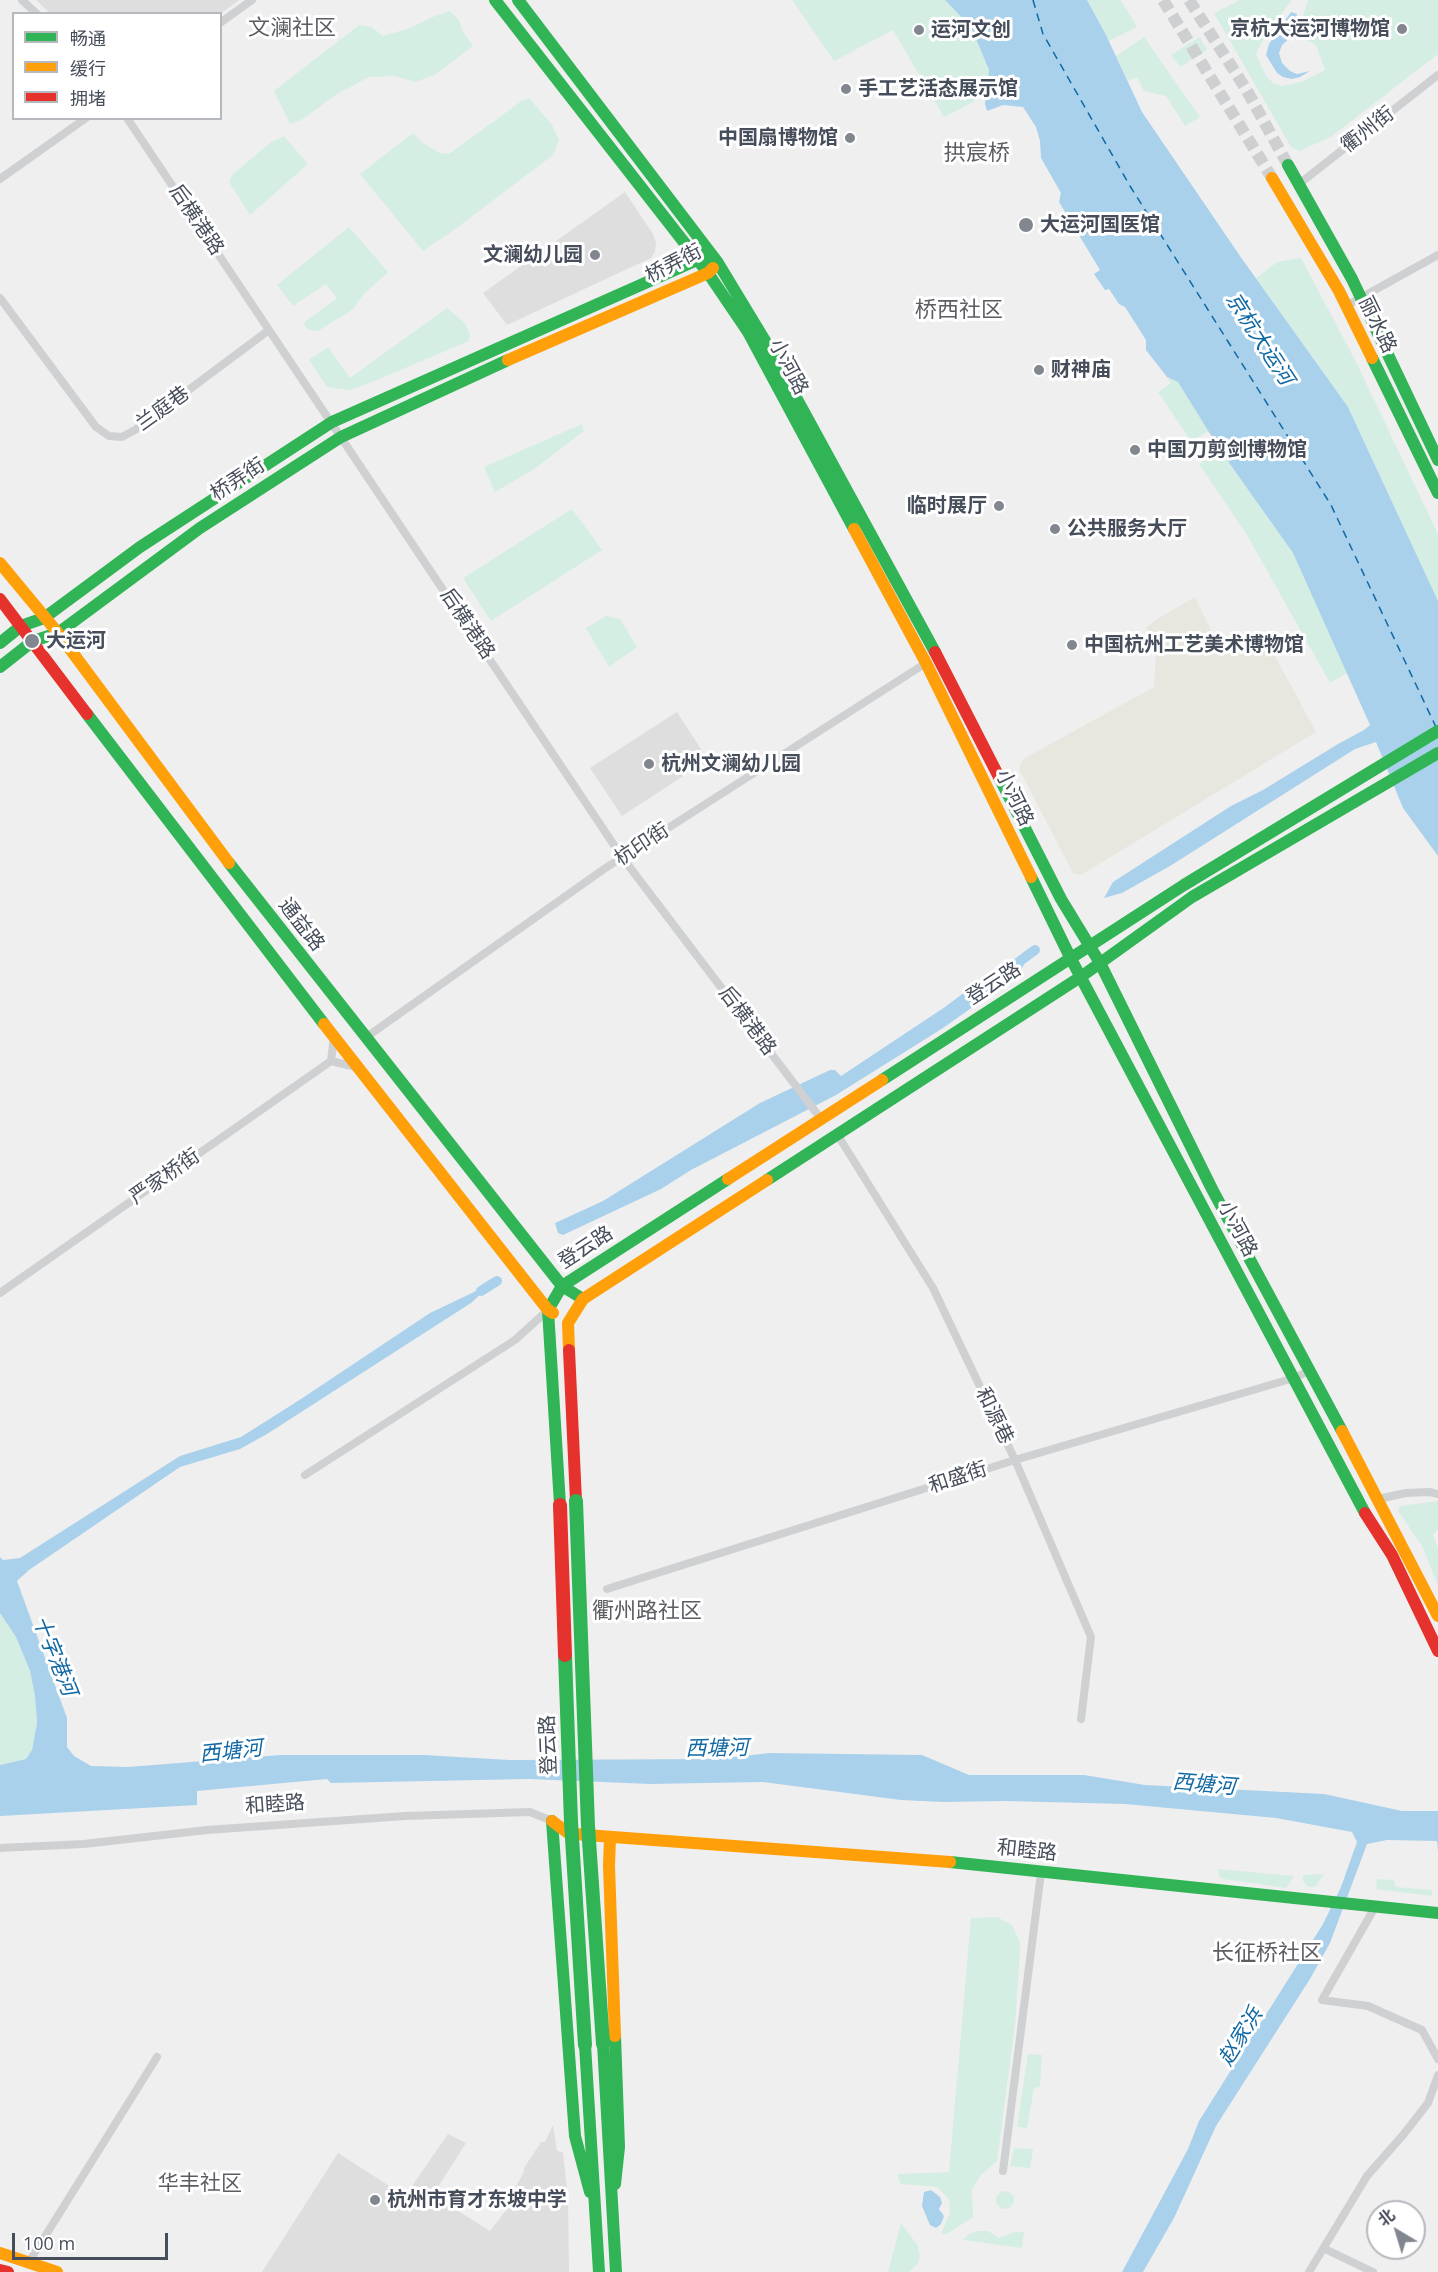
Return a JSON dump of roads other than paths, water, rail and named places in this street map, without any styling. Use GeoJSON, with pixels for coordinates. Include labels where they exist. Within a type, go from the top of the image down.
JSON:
{"type":"FeatureCollection","features":[{"type":"Feature","properties":{"kind":"main road","name":"小河路"},"geometry":{"type":"LineString","coordinates":[[495,0],[708,273],[748,332],[926,663],[1070,957],[1365,1513],[1392,1555],[1437,1649]]}},
{"type":"Feature","properties":{"kind":"main road","name":"小河路"},"geometry":{"type":"LineString","coordinates":[[518,0],[718,263],[764,339],[943,667],[1061,899],[1100,963],[1212,1189],[1438,1616]]}},
{"type":"Feature","properties":{"kind":"main road","name":"丽水路"},"geometry":{"type":"LineString","coordinates":[[1288,165],[1362,299],[1438,460]]}},
{"type":"Feature","properties":{"kind":"main road","name":"丽水路"},"geometry":{"type":"LineString","coordinates":[[1272,178],[1346,306],[1438,492]]}},
{"type":"Feature","properties":{"kind":"main road","name":"桥弄街"},"geometry":{"type":"LineString","coordinates":[[0,643],[21,626],[44,618],[140,546],[332,422],[697,260],[718,263]]}},
{"type":"Feature","properties":{"kind":"main road","name":"桥弄街"},"geometry":{"type":"LineString","coordinates":[[0,667],[33,641],[58,633],[200,528],[341,437],[452,385],[708,273],[718,263]]}},
{"type":"Feature","properties":{"kind":"main road","name":"通益路"},"geometry":{"type":"LineString","coordinates":[[0,563],[58,633],[202,828],[365,1038],[562,1286],[583,1299]]}},
{"type":"Feature","properties":{"kind":"main road"},"geometry":{"type":"LineString","coordinates":[[0,599],[228,901],[548,1310],[568,1323]]}},
{"type":"Feature","properties":{"kind":"main road","name":"登云路"},"geometry":{"type":"LineString","coordinates":[[599,2272],[571,1822],[560,1505],[548,1310],[562,1286],[1070,957],[1438,731]]}},
{"type":"Feature","properties":{"kind":"main road","name":"登云路"},"geometry":{"type":"LineString","coordinates":[[616,2272],[588,1826],[568,1323],[583,1299],[1082,976],[1192,897],[1438,753]]}},
{"type":"Feature","properties":{"kind":"main road"},"geometry":{"type":"LineString","coordinates":[[552,1821],[575,2136],[596,2214]]}},
{"type":"Feature","properties":{"kind":"main road","name":"和睦路"},"geometry":{"type":"LineString","coordinates":[[552,1821],[568,1833],[937,1862],[1438,1913]]}},
{"type":"Feature","properties":{"kind":"main road"},"geometry":{"type":"LineString","coordinates":[[610,1837],[609,1866],[619,2147],[612,2216]]}},
{"type":"Feature","properties":{"kind":"main road"},"geometry":{"type":"LineString","coordinates":[[0,2253],[57,2272]]}},
{"type":"Feature","properties":{"kind":"main road"},"geometry":{"type":"LineString","coordinates":[[0,2270],[8,2272]]}},
{"type":"Feature","properties":{"kind":"street"},"geometry":{"type":"LineString","coordinates":[[22,0],[35,12]]}},
{"type":"Feature","properties":{"kind":"street"},"geometry":{"type":"LineString","coordinates":[[222,20],[248,1]]}},
{"type":"Feature","properties":{"kind":"street","name":"衢州街"},"geometry":{"type":"LineString","coordinates":[[1299,184],[1438,75]]}},
{"type":"Feature","properties":{"kind":"street"},"geometry":{"type":"LineString","coordinates":[[0,179],[83,120]]}},
{"type":"Feature","properties":{"kind":"street","name":"后横港路"},"geometry":{"type":"LineString","coordinates":[[128,120],[622,857],[821,1119]]}},
{"type":"Feature","properties":{"kind":"street"},"geometry":{"type":"LineString","coordinates":[[1346,306],[1438,255]]}},
{"type":"Feature","properties":{"kind":"street","name":"兰庭巷"},"geometry":{"type":"LineString","coordinates":[[0,298],[96,427],[109,436],[122,437],[135,430],[269,330]]}},
{"type":"Feature","properties":{"kind":"street","name":"杭印街"},"geometry":{"type":"LineString","coordinates":[[365,1038],[622,857],[926,663]]}},
{"type":"Feature","properties":{"kind":"street"},"geometry":{"type":"LineString","coordinates":[[334,1036],[331,1060],[359,1068]]}},
{"type":"Feature","properties":{"kind":"street","name":"严家桥街"},"geometry":{"type":"LineString","coordinates":[[0,1293],[331,1060]]}},
{"type":"Feature","properties":{"kind":"street","name":"和源巷"},"geometry":{"type":"LineString","coordinates":[[837,1134],[933,1288],[1015,1460],[1091,1636],[1082,1719]]}},
{"type":"Feature","properties":{"kind":"street"},"geometry":{"type":"LineString","coordinates":[[305,1475],[515,1340],[548,1310]]}},
{"type":"Feature","properties":{"kind":"street","name":"和盛街"},"geometry":{"type":"LineString","coordinates":[[607,1589],[1015,1460],[1294,1378],[1310,1371]]}},
{"type":"Feature","properties":{"kind":"street"},"geometry":{"type":"LineString","coordinates":[[1378,1499],[1406,1493],[1438,1494]]}},
{"type":"Feature","properties":{"kind":"street","name":"和睦路"},"geometry":{"type":"LineString","coordinates":[[0,1848],[84,1844],[207,1830],[405,1816],[530,1812],[552,1821]]}},
{"type":"Feature","properties":{"kind":"street"},"geometry":{"type":"LineString","coordinates":[[1003,2171],[1041,1873]]}},
{"type":"Feature","properties":{"kind":"street"},"geometry":{"type":"LineString","coordinates":[[1375,1907],[1322,2000],[1368,2006],[1422,2030],[1438,2059]]}},
{"type":"Feature","properties":{"kind":"street"},"geometry":{"type":"LineString","coordinates":[[29,2262],[157,2056]]}},
{"type":"Feature","properties":{"kind":"street"},"geometry":{"type":"LineString","coordinates":[[1309,2272],[1325,2249],[1367,2176],[1428,2103],[1438,2075]]}},
{"type":"Feature","properties":{"kind":"street"},"geometry":{"type":"LineString","coordinates":[[1325,2249],[1373,2272]]}},
{"type":"Feature","properties":{"kind":"water","name":"京杭大运河"},"geometry":{"type":"Polygon","coordinates":[[[945,0],[1087,0],[1142,112],[1240,256],[1348,407],[1438,601],[1438,856],[1403,808],[1376,742],[1355,749],[1170,866],[1122,893],[1104,898],[1113,882],[1231,806],[1263,790],[1370,725],[1293,553],[1220,450],[1178,382],[1167,377],[1146,350],[1146,340],[1125,307],[1119,304],[1109,289],[1105,290],[1094,274],[1100,270],[1059,202],[1061,193],[1041,158],[1036,127],[1023,107],[1003,105],[987,111],[985,104],[989,70],[971,27],[945,0]]]}},
{"type":"Feature","properties":{"kind":"water"},"geometry":{"type":"Polygon","coordinates":[[[1291,12],[1297,14],[1293,35],[1282,45],[1279,53],[1282,63],[1297,74],[1310,71],[1292,79],[1277,73],[1266,55],[1269,44],[1291,12]]]}},
{"type":"Feature","properties":{"kind":"water"},"geometry":{"type":"Polygon","coordinates":[[[1030,954],[1018,975],[943,1028],[836,1095],[691,1170],[661,1189],[563,1235],[558,1233],[555,1223],[603,1201],[760,1103],[830,1070],[835,1070],[841,1076],[945,1007],[1006,961],[1030,954]]]}},
{"type":"Feature","properties":{"kind":"water"},"geometry":{"type":"Polygon","coordinates":[[[493,1283],[471,1303],[267,1434],[240,1449],[180,1467],[29,1570],[17,1581],[67,1718],[67,1747],[74,1756],[91,1766],[128,1767],[280,1755],[423,1755],[510,1760],[716,1759],[770,1753],[922,1755],[969,1775],[1084,1775],[1145,1785],[1324,1794],[1402,1811],[1438,1811],[1438,1852],[1437,1841],[1387,1840],[1367,1844],[1330,1943],[1310,1979],[1216,2126],[1174,2218],[1143,2272],[1122,2272],[1188,2149],[1199,2121],[1323,1924],[1341,1887],[1357,1842],[1352,1832],[1276,1818],[1125,1804],[901,1800],[763,1782],[650,1784],[529,1779],[331,1783],[327,1779],[197,1791],[197,1805],[0,1816],[0,1765],[26,1759],[32,1750],[37,1723],[30,1671],[16,1637],[0,1613],[0,1557],[3,1560],[20,1558],[180,1456],[241,1437],[430,1313],[493,1283]]]}},
{"type":"Feature","properties":{"kind":"water"},"geometry":{"type":"Polygon","coordinates":[[[931,2190],[940,2197],[942,2203],[939,2209],[944,2216],[941,2224],[936,2228],[930,2225],[922,2206],[924,2192],[931,2190]]]}},
{"type":"Feature","properties":{"kind":"waterway"},"geometry":{"type":"LineString","coordinates":[[1020,961],[1035,950]]}},
{"type":"Feature","properties":{"kind":"waterway"},"geometry":{"type":"LineString","coordinates":[[481,1291],[497,1281]]}},
{"type":"Feature","properties":{"kind":"tunnel"},"geometry":{"type":"LineString","coordinates":[[1163,0],[1272,178]]}},
{"type":"Feature","properties":{"kind":"tunnel"},"geometry":{"type":"LineString","coordinates":[[1189,0],[1246,89],[1288,165]]}},
{"type":"Feature","properties":{"kind":"place","name":"京杭大运河博物馆"},"geometry":{"type":"Point","coordinates":[1402,29]}},
{"type":"Feature","properties":{"kind":"place","name":"运河文创"},"geometry":{"type":"Point","coordinates":[919,30]}},
{"type":"Feature","properties":{"kind":"place","name":"手工艺活态展示馆"},"geometry":{"type":"Point","coordinates":[846,89]}},
{"type":"Feature","properties":{"kind":"place","name":"中国扇博物馆"},"geometry":{"type":"Point","coordinates":[850,138]}},
{"type":"Feature","properties":{"kind":"place","name":"大运河国医馆"},"geometry":{"type":"Point","coordinates":[1026,225]}},
{"type":"Feature","properties":{"kind":"place","name":"文澜幼儿园"},"geometry":{"type":"Point","coordinates":[595,255]}},
{"type":"Feature","properties":{"kind":"place","name":"财神庙"},"geometry":{"type":"Point","coordinates":[1039,370]}},
{"type":"Feature","properties":{"kind":"place","name":"中国刀剪剑博物馆"},"geometry":{"type":"Point","coordinates":[1135,450]}},
{"type":"Feature","properties":{"kind":"place","name":"临时展厅"},"geometry":{"type":"Point","coordinates":[999,506]}},
{"type":"Feature","properties":{"kind":"place","name":"公共服务大厅"},"geometry":{"type":"Point","coordinates":[1055,529]}},
{"type":"Feature","properties":{"kind":"place","name":"大运河"},"geometry":{"type":"Point","coordinates":[32,641]}},
{"type":"Feature","properties":{"kind":"place","name":"中国杭州工艺美术博物馆"},"geometry":{"type":"Point","coordinates":[1072,645]}},
{"type":"Feature","properties":{"kind":"place","name":"杭州文澜幼儿园"},"geometry":{"type":"Point","coordinates":[649,764]}},
{"type":"Feature","properties":{"kind":"place","name":"杭州市育才东坡中学"},"geometry":{"type":"Point","coordinates":[375,2200]}},
{"type":"Feature","properties":{"kind":"district","name":"文澜社区"},"geometry":{"type":"Point","coordinates":[292,29]}},
{"type":"Feature","properties":{"kind":"district","name":"拱宸桥"},"geometry":{"type":"Point","coordinates":[977,154]}},
{"type":"Feature","properties":{"kind":"district","name":"桥西社区"},"geometry":{"type":"Point","coordinates":[959,311]}},
{"type":"Feature","properties":{"kind":"district","name":"衢州路社区"},"geometry":{"type":"Point","coordinates":[647,1612]}},
{"type":"Feature","properties":{"kind":"district","name":"长征桥社区"},"geometry":{"type":"Point","coordinates":[1267,1954]}},
{"type":"Feature","properties":{"kind":"district","name":"华丰社区"},"geometry":{"type":"Point","coordinates":[200,2184]}},
{"type":"Feature","properties":{"kind":"water label","name":"十字港河"},"geometry":{"type":"Point","coordinates":[54,1656]}},
{"type":"Feature","properties":{"kind":"water label","name":"西塘河"},"geometry":{"type":"Point","coordinates":[717,1749]}},
{"type":"Feature","properties":{"kind":"water label","name":"西塘河"},"geometry":{"type":"Point","coordinates":[231,1752]}},
{"type":"Feature","properties":{"kind":"water label","name":"西塘河"},"geometry":{"type":"Point","coordinates":[1204,1785]}},
{"type":"Feature","properties":{"kind":"water label","name":"赵家浜"},"geometry":{"type":"Point","coordinates":[1241,2037]}}]}
